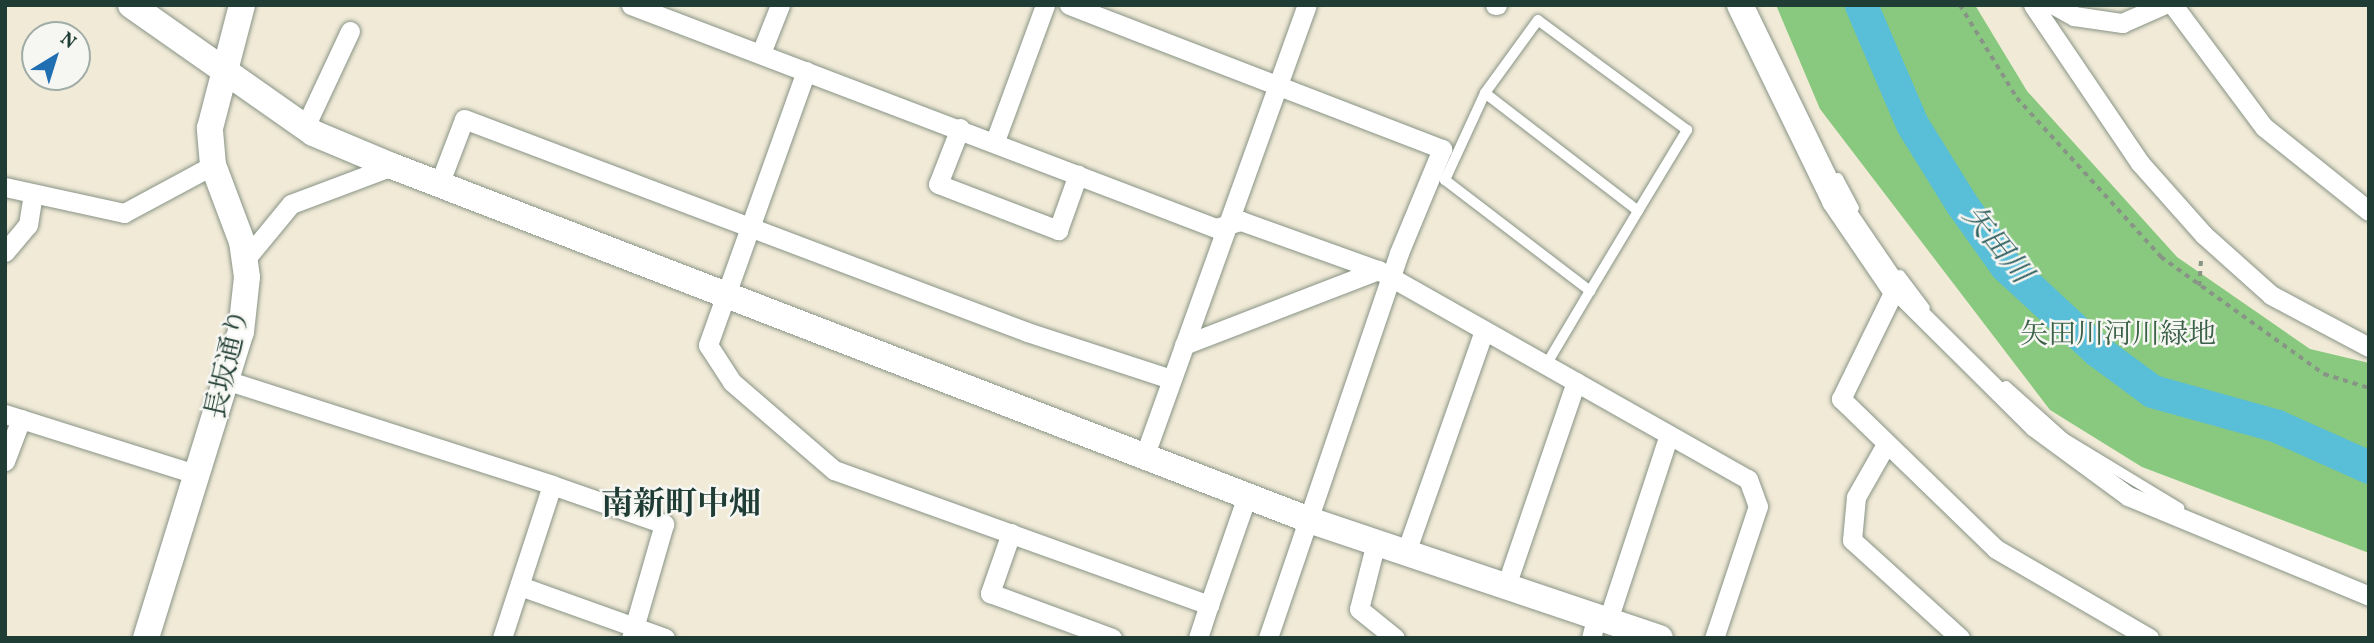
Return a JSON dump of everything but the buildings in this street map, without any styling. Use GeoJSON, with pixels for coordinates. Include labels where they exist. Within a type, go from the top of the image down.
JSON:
{"type":"FeatureCollection","features":[{"type":"Feature","properties":{"kind":"street","name":"長坂通り"},"geometry":{"type":"LineString","coordinates":[[146,638],[229,381],[241,332],[244,261],[213,164],[210,128],[242,5]]}},
{"type":"Feature","properties":{"kind":"street"},"geometry":{"type":"LineString","coordinates":[[631,5],[1078,174],[1227,227],[1241,221],[1385,274],[1748,479],[1758,506],[1714,638]]}},
{"type":"Feature","properties":{"kind":"street"},"geometry":{"type":"LineString","coordinates":[[761,53],[779,5]]}},
{"type":"Feature","properties":{"kind":"street"},"geometry":{"type":"LineString","coordinates":[[995,141],[1045,5]]}},
{"type":"Feature","properties":{"kind":"street"},"geometry":{"type":"LineString","coordinates":[[1069,5],[1281,83],[1442,149],[1446,160],[1385,274],[1318,486],[1312,521],[1268,638]]}},
{"type":"Feature","properties":{"kind":"street"},"geometry":{"type":"LineString","coordinates":[[1144,457],[1307,5]]}},
{"type":"Feature","properties":{"kind":"street"},"geometry":{"type":"LineString","coordinates":[[1740,5],[1835,201],[1895,289],[2034,428],[2128,496],[2369,596]]}},
{"type":"Feature","properties":{"kind":"street"},"geometry":{"type":"LineString","coordinates":[[2033,5],[2132,152],[2204,235],[2271,295],[2369,347]]}},
{"type":"Feature","properties":{"kind":"street"},"geometry":{"type":"LineString","coordinates":[[2054,5],[2074,16],[2122,23],[2163,5]]}},
{"type":"Feature","properties":{"kind":"street"},"geometry":{"type":"LineString","coordinates":[[2174,5],[2241,102],[2292,154],[2369,211]]}},
{"type":"Feature","properties":{"kind":"street"},"geometry":{"type":"LineString","coordinates":[[145,10],[305,127],[392,166],[440,182],[722,295],[1312,521],[1506,586],[1598,625],[1660,638]]}},
{"type":"Feature","properties":{"kind":"street"},"geometry":{"type":"LineString","coordinates":[[305,127],[350,32]]}},
{"type":"Feature","properties":{"kind":"street"},"geometry":{"type":"LineString","coordinates":[[806,71],[722,295],[708,345],[733,382],[834,470],[1209,605]]}},
{"type":"Feature","properties":{"kind":"street"},"geometry":{"type":"LineString","coordinates":[[440,182],[464,119],[1027,332],[1171,379]]}},
{"type":"Feature","properties":{"kind":"street"},"geometry":{"type":"LineString","coordinates":[[960,128],[938,184],[1058,230],[1078,174]]}},
{"type":"Feature","properties":{"kind":"street"},"geometry":{"type":"LineString","coordinates":[[5,187],[124,213],[213,164]]}},
{"type":"Feature","properties":{"kind":"street"},"geometry":{"type":"LineString","coordinates":[[244,261],[291,204],[392,166]]}},
{"type":"Feature","properties":{"kind":"street"},"geometry":{"type":"LineString","coordinates":[[5,252],[28,225],[33,195]]}},
{"type":"Feature","properties":{"kind":"street"},"geometry":{"type":"LineString","coordinates":[[1184,345],[1385,274]]}},
{"type":"Feature","properties":{"kind":"street"},"geometry":{"type":"LineString","coordinates":[[1895,289],[1841,398],[1885,446],[1996,550],[2149,638]]}},
{"type":"Feature","properties":{"kind":"street"},"geometry":{"type":"LineString","coordinates":[[1406,552],[1484,330]]}},
{"type":"Feature","properties":{"kind":"street"},"geometry":{"type":"LineString","coordinates":[[229,381],[664,524],[633,633]]}},
{"type":"Feature","properties":{"kind":"street"},"geometry":{"type":"LineString","coordinates":[[1506,586],[1576,382]]}},
{"type":"Feature","properties":{"kind":"street"},"geometry":{"type":"LineString","coordinates":[[5,461],[13,416],[198,475]]}},
{"type":"Feature","properties":{"kind":"street"},"geometry":{"type":"LineString","coordinates":[[1598,625],[1668,435]]}},
{"type":"Feature","properties":{"kind":"street"},"geometry":{"type":"LineString","coordinates":[[1885,446],[1856,497],[1852,540],[1960,638]]}},
{"type":"Feature","properties":{"kind":"street"},"geometry":{"type":"LineString","coordinates":[[502,638],[552,485]]}},
{"type":"Feature","properties":{"kind":"street"},"geometry":{"type":"LineString","coordinates":[[1198,638],[1247,496]]}},
{"type":"Feature","properties":{"kind":"street"},"geometry":{"type":"LineString","coordinates":[[1012,533],[990,593],[1112,638]]}},
{"type":"Feature","properties":{"kind":"street"},"geometry":{"type":"LineString","coordinates":[[1376,542],[1359,609],[1395,638]]}},
{"type":"Feature","properties":{"kind":"street"},"geometry":{"type":"LineString","coordinates":[[520,586],[633,633],[665,638]]}},
{"type":"Feature","properties":{"kind":"lane"},"geometry":{"type":"LineString","coordinates":[[1752,5],[1872,240],[1926,309],[1980,363],[2064,438],[2175,506],[2369,586]]}},
{"type":"Feature","properties":{"kind":"lane"},"geometry":{"type":"LineString","coordinates":[[1546,365],[1687,130],[1538,20],[1485,93],[1446,160],[1445,180],[1590,291]]}},
{"type":"Feature","properties":{"kind":"lane"},"geometry":{"type":"LineString","coordinates":[[1485,93],[1638,211]]}},
{"type":"Feature","properties":{"kind":"path"},"geometry":{"type":"LineString","coordinates":[[1960,5],[2017,99],[2161,257],[2315,368],[2369,388]]}},
{"type":"Feature","properties":{"kind":"green space","name":"矢田川河川緑地"},"geometry":{"type":"Polygon","coordinates":[[[1776,5],[1975,5],[2027,91],[2177,257],[2310,349],[2369,363],[2369,553],[2142,467],[2050,410],[1820,109],[1776,5]]]}},
{"type":"Feature","properties":{"kind":"waterway","name":"矢田川"},"geometry":{"type":"LineString","coordinates":[[1861,5],[1912,124],[1961,203],[2006,266],[2098,351],[2152,391],[2277,426],[2369,467]]}},
{"type":"Feature","properties":{"kind":"district","name":"南新町中畑"},"geometry":{"type":"Point","coordinates":[681,506]}}]}
